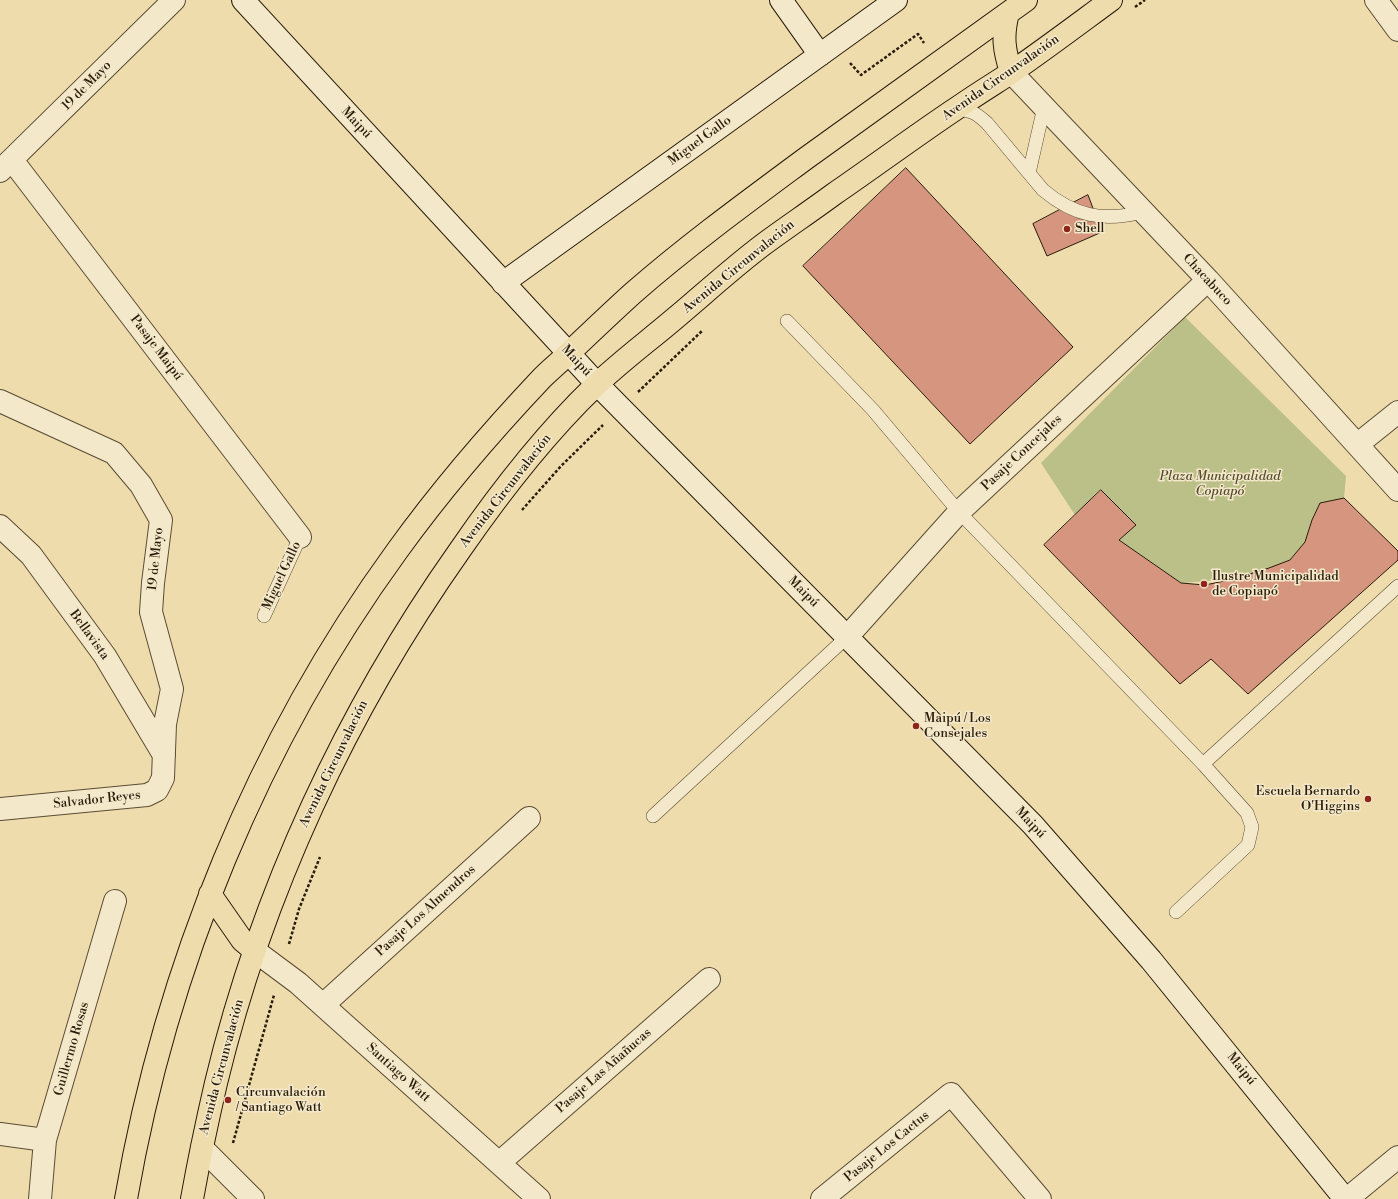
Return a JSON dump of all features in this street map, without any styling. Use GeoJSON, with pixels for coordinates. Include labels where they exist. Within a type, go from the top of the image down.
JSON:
{"type":"FeatureCollection","features":[{"type":"Feature","properties":{"kind":"main road"},"geometry":{"type":"LineString","coordinates":[[126,1199],[133,1155],[148,1089],[166,1023],[210,894],[241,821],[276,749],[313,682],[353,616],[397,552],[444,490],[493,431],[545,375],[607,316],[678,255],[756,195],[938,62],[1026,0]]}},
{"type":"Feature","properties":{"kind":"main road","name":"Avenida Circunvalación"},"geometry":{"type":"LineString","coordinates":[[192,1199],[216,1082],[234,1016],[255,951],[285,870],[311,809],[339,750],[366,699],[403,636],[442,575],[475,528],[557,425],[597,384],[762,245],[954,110],[1011,72],[1111,0]]}},
{"type":"Feature","properties":{"kind":"main road"},"geometry":{"type":"LineString","coordinates":[[1008,13],[1004,27],[1004,42],[1006,56],[1011,72]]}},
{"type":"Feature","properties":{"kind":"main road"},"geometry":{"type":"LineString","coordinates":[[210,894],[238,935],[255,951]]}},
{"type":"Feature","properties":{"kind":"street","name":"19 de Mayo"},"geometry":{"type":"LineString","coordinates":[[6,166],[174,0]]}},
{"type":"Feature","properties":{"kind":"street","name":"Maipú"},"geometry":{"type":"LineString","coordinates":[[243,0],[597,384],[1033,825],[1092,891],[1200,1018],[1346,1199]]}},
{"type":"Feature","properties":{"kind":"street"},"geometry":{"type":"LineString","coordinates":[[781,0],[827,50]]}},
{"type":"Feature","properties":{"kind":"street","name":"Miguel Gallo"},"geometry":{"type":"LineString","coordinates":[[503,282],[896,0]]}},
{"type":"Feature","properties":{"kind":"street"},"geometry":{"type":"LineString","coordinates":[[1376,0],[1398,30]]}},
{"type":"Feature","properties":{"kind":"street","name":"Chacabuco"},"geometry":{"type":"LineString","coordinates":[[1011,72],[1208,280],[1358,444],[1398,490]]}},
{"type":"Feature","properties":{"kind":"street","name":"Pasaje Maipú"},"geometry":{"type":"LineString","coordinates":[[6,166],[300,537]]}},
{"type":"Feature","properties":{"kind":"street","name":"Pasaje Concejales"},"geometry":{"type":"LineString","coordinates":[[848,637],[959,512],[1208,280]]}},
{"type":"Feature","properties":{"kind":"street","name":"19 de Mayo"},"geometry":{"type":"LineString","coordinates":[[0,401],[114,453],[141,485],[161,520],[151,612],[172,689],[165,724],[164,754]]}},
{"type":"Feature","properties":{"kind":"street"},"geometry":{"type":"LineString","coordinates":[[1358,444],[1398,412]]}},
{"type":"Feature","properties":{"kind":"street","name":"Bellavista"},"geometry":{"type":"LineString","coordinates":[[0,526],[31,556],[105,656],[164,754]]}},
{"type":"Feature","properties":{"kind":"street","name":"Salvador Reyes"},"geometry":{"type":"LineString","coordinates":[[0,809],[147,795],[157,790],[163,778],[164,754]]}},
{"type":"Feature","properties":{"kind":"street","name":"Pasaje Los Almendros"},"geometry":{"type":"LineString","coordinates":[[323,1005],[529,818]]}},
{"type":"Feature","properties":{"kind":"street","name":"Guillermo Rosas"},"geometry":{"type":"LineString","coordinates":[[40,1199],[45,1140],[115,900]]}},
{"type":"Feature","properties":{"kind":"street","name":"Santiago Watt"},"geometry":{"type":"LineString","coordinates":[[255,951],[298,983],[539,1199]]}},
{"type":"Feature","properties":{"kind":"street","name":"Pasaje Las Añañucas"},"geometry":{"type":"LineString","coordinates":[[499,1163],[709,979]]}},
{"type":"Feature","properties":{"kind":"street","name":"Pasaje Los Cactus"},"geometry":{"type":"LineString","coordinates":[[822,1199],[951,1094],[1040,1199]]}},
{"type":"Feature","properties":{"kind":"street"},"geometry":{"type":"LineString","coordinates":[[0,1134],[45,1140]]}},
{"type":"Feature","properties":{"kind":"street"},"geometry":{"type":"LineString","coordinates":[[202,1148],[224,1172],[254,1199]]}},
{"type":"Feature","properties":{"kind":"street"},"geometry":{"type":"LineString","coordinates":[[1346,1199],[1398,1157]]}},
{"type":"Feature","properties":{"kind":"lane"},"geometry":{"type":"LineString","coordinates":[[1028,173],[1044,107]]}},
{"type":"Feature","properties":{"kind":"lane"},"geometry":{"type":"LineString","coordinates":[[954,110],[966,109],[979,116],[1043,190],[1066,206],[1079,212],[1094,216],[1127,216],[1143,212]]}},
{"type":"Feature","properties":{"kind":"lane"},"geometry":{"type":"LineString","coordinates":[[787,321],[873,410],[959,512],[1203,764],[1247,814],[1252,827],[1248,845],[1176,912]]}},
{"type":"Feature","properties":{"kind":"lane","name":"Miguel Gallo"},"geometry":{"type":"LineString","coordinates":[[264,616],[300,537]]}},
{"type":"Feature","properties":{"kind":"lane"},"geometry":{"type":"LineString","coordinates":[[1203,764],[1398,586]]}},
{"type":"Feature","properties":{"kind":"lane"},"geometry":{"type":"LineString","coordinates":[[653,816],[848,637]]}},
{"type":"Feature","properties":{"kind":"path"},"geometry":{"type":"LineString","coordinates":[[1132,9],[1145,0]]}},
{"type":"Feature","properties":{"kind":"path"},"geometry":{"type":"LineString","coordinates":[[827,50],[860,75],[918,34],[938,62]]}},
{"type":"Feature","properties":{"kind":"path"},"geometry":{"type":"LineString","coordinates":[[519,514],[561,466],[708,325]]}},
{"type":"Feature","properties":{"kind":"path"},"geometry":{"type":"LineString","coordinates":[[224,1172],[299,909],[322,852]]}},
{"type":"Feature","properties":{"kind":"green space","name":"Plaza Municipalidad Copiapó"},"geometry":{"type":"Polygon","coordinates":[[[1185,317],[1346,476],[1344,498],[1320,503],[1312,520],[1305,542],[1290,560],[1234,579],[1181,583],[1119,540],[1100,490],[1075,515],[1041,463],[1185,317]]]}},
{"type":"Feature","properties":{"kind":"building"},"geometry":{"type":"Polygon","coordinates":[[[906,168],[1073,347],[970,444],[803,266],[906,168]]]}},
{"type":"Feature","properties":{"kind":"building"},"geometry":{"type":"Polygon","coordinates":[[[1088,195],[1102,232],[1047,256],[1033,224],[1088,195]]]}},
{"type":"Feature","properties":{"kind":"building"},"geometry":{"type":"Polygon","coordinates":[[[1101,490],[1136,525],[1119,540],[1181,583],[1205,585],[1234,579],[1290,560],[1305,542],[1312,520],[1320,503],[1344,498],[1398,551],[1398,560],[1248,694],[1211,659],[1180,684],[1044,545],[1101,490]]]}},
{"type":"Feature","properties":{"kind":"place","name":"Shell"},"geometry":{"type":"Point","coordinates":[1067,229]}},
{"type":"Feature","properties":{"kind":"place","name":"Ilustre Municipalidad de Copiapó"},"geometry":{"type":"Point","coordinates":[1204,584]}},
{"type":"Feature","properties":{"kind":"place","name":"Maipú / Los Consejales"},"geometry":{"type":"Point","coordinates":[916,726]}},
{"type":"Feature","properties":{"kind":"place","name":"Escuela Bernardo O'Higgins"},"geometry":{"type":"Point","coordinates":[1368,799]}},
{"type":"Feature","properties":{"kind":"place","name":"Circunvalación / Santiago Watt"},"geometry":{"type":"Point","coordinates":[228,1100]}}]}
